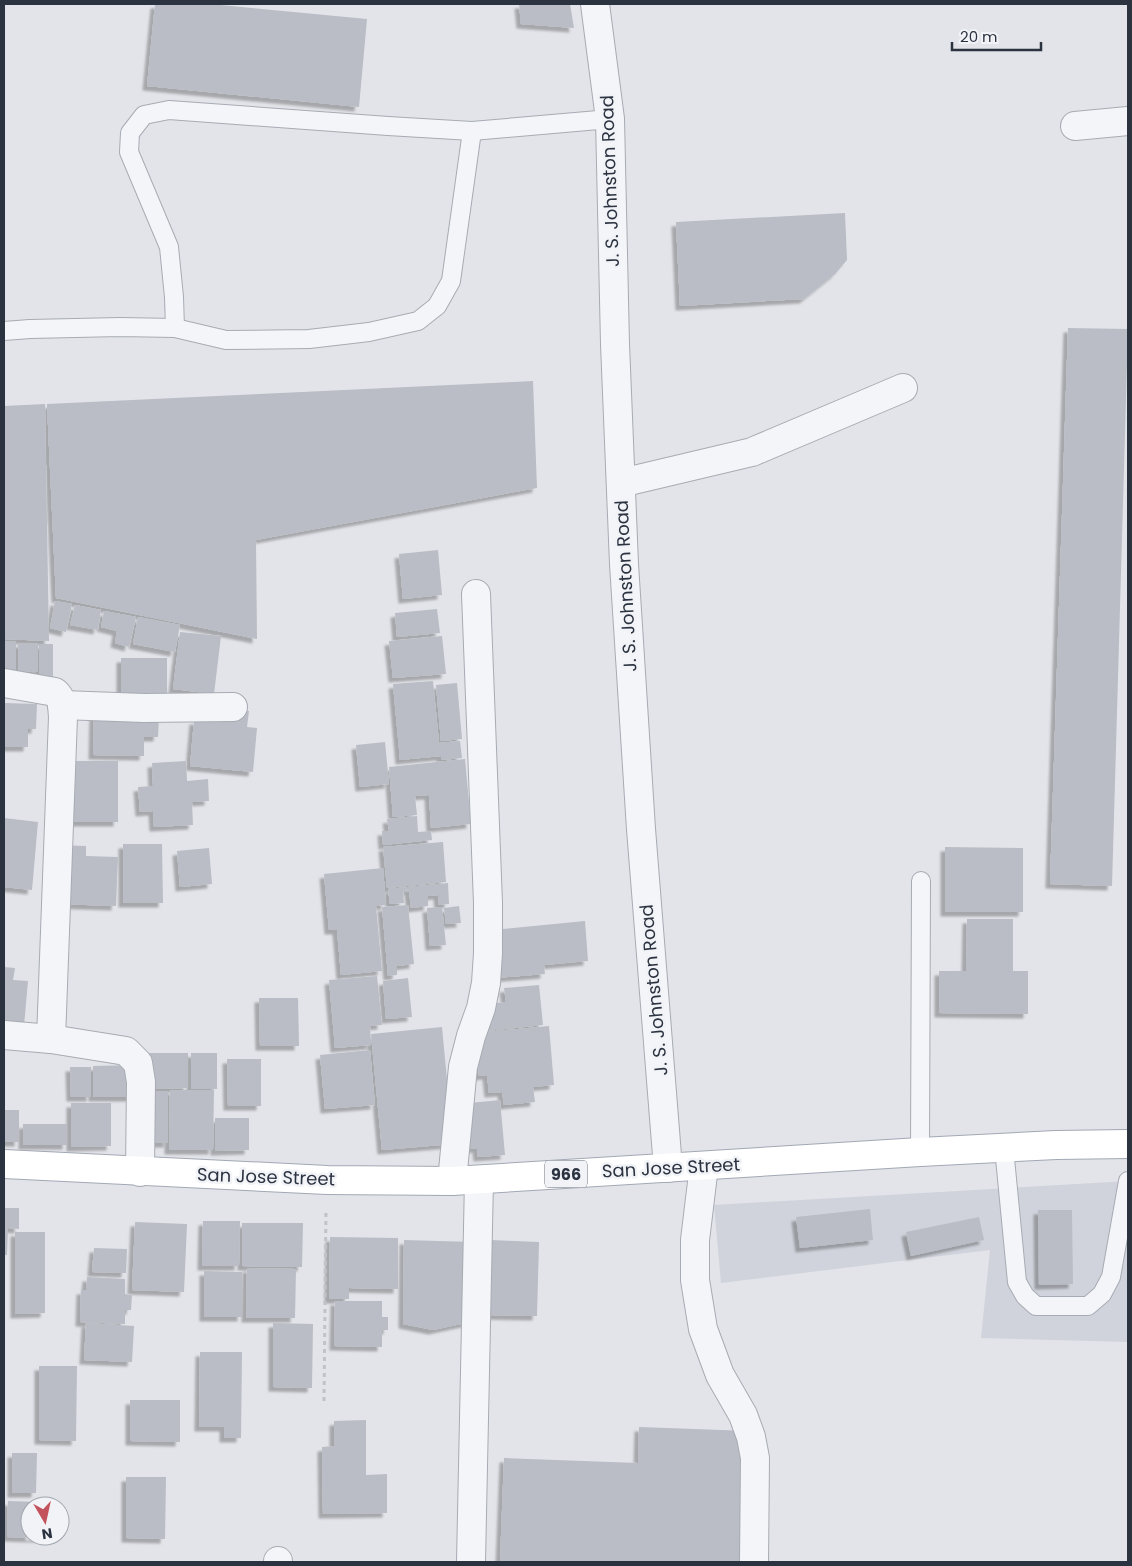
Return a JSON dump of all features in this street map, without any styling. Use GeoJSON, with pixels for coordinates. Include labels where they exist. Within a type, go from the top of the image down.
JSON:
{"type":"FeatureCollection","features":[{"type":"Feature","properties":{"kind":"main road","name":"San Jose Street"},"geometry":{"type":"LineString","coordinates":[[4,1164],[327,1180],[452,1181],[920,1152],[1056,1145],[1128,1144]]}},
{"type":"Feature","properties":{"kind":"street","name":"J. S. Johnston Road"},"geometry":{"type":"LineString","coordinates":[[595,4],[610,119],[624,564],[641,829],[668,1168]]}},
{"type":"Feature","properties":{"kind":"street"},"geometry":{"type":"LineString","coordinates":[[1075,126],[1128,121]]}},
{"type":"Feature","properties":{"kind":"street"},"geometry":{"type":"LineString","coordinates":[[620,483],[752,452],[903,388]]}},
{"type":"Feature","properties":{"kind":"street"},"geometry":{"type":"LineString","coordinates":[[452,1181],[463,1067],[481,1008],[486,983],[488,953],[488,903],[476,594]]}},
{"type":"Feature","properties":{"kind":"street"},"geometry":{"type":"LineString","coordinates":[[4,683],[55,692],[60,697],[62,705],[51,1039]]}},
{"type":"Feature","properties":{"kind":"street"},"geometry":{"type":"LineString","coordinates":[[62,705],[144,708],[233,707]]}},
{"type":"Feature","properties":{"kind":"street"},"geometry":{"type":"LineString","coordinates":[[4,1035],[51,1039],[126,1050],[138,1063],[141,1082],[140,1172]]}},
{"type":"Feature","properties":{"kind":"street"},"geometry":{"type":"LineString","coordinates":[[704,1166],[695,1240],[695,1280],[703,1329],[720,1376],[743,1416],[751,1437],[754,1458],[754,1562]]}},
{"type":"Feature","properties":{"kind":"street"},"geometry":{"type":"LineString","coordinates":[[471,1562],[478,1180]]}},
{"type":"Feature","properties":{"kind":"lane"},"geometry":{"type":"LineString","coordinates":[[175,328],[169,247],[129,152],[130,133],[144,115],[169,110],[472,131],[610,119]]}},
{"type":"Feature","properties":{"kind":"lane"},"geometry":{"type":"LineString","coordinates":[[4,331],[120,326],[175,328],[226,340],[309,339],[369,332],[418,321],[437,306],[451,281],[472,131]]}},
{"type":"Feature","properties":{"kind":"lane"},"geometry":{"type":"LineString","coordinates":[[920,1152],[921,881]]}},
{"type":"Feature","properties":{"kind":"lane"},"geometry":{"type":"LineString","coordinates":[[1004,1148],[1017,1282],[1025,1296],[1036,1306],[1088,1306],[1102,1294],[1111,1277],[1128,1181]]}},
{"type":"Feature","properties":{"kind":"path"},"geometry":{"type":"LineString","coordinates":[[324,1401],[327,1180]]}},
{"type":"Feature","properties":{"kind":"shaded area"},"geometry":{"type":"Polygon","coordinates":[[[1128,1181],[1128,1342],[981,1338],[990,1250],[721,1283],[714,1205],[1128,1181]]]}},
{"type":"Feature","properties":{"kind":"building"},"geometry":{"type":"Polygon","coordinates":[[[155,4],[210,4],[367,19],[359,107],[147,86],[155,4]]]}},
{"type":"Feature","properties":{"kind":"building"},"geometry":{"type":"Polygon","coordinates":[[[519,4],[570,4],[574,28],[521,24],[519,4]]]}},
{"type":"Feature","properties":{"kind":"building"},"geometry":{"type":"Polygon","coordinates":[[[845,213],[847,260],[835,274],[804,299],[680,306],[676,222],[845,213]]]}},
{"type":"Feature","properties":{"kind":"building"},"geometry":{"type":"Polygon","coordinates":[[[1068,328],[1128,329],[1112,886],[1050,884],[1068,328]]]}},
{"type":"Feature","properties":{"kind":"building"},"geometry":{"type":"Polygon","coordinates":[[[533,381],[537,488],[256,540],[257,639],[56,598],[47,404],[533,381]]]}},
{"type":"Feature","properties":{"kind":"building"},"geometry":{"type":"Polygon","coordinates":[[[45,404],[49,641],[4,639],[4,406],[45,404]]]}},
{"type":"Feature","properties":{"kind":"building"},"geometry":{"type":"Polygon","coordinates":[[[438,550],[442,595],[403,599],[399,554],[438,550]]]}},
{"type":"Feature","properties":{"kind":"building"},"geometry":{"type":"Polygon","coordinates":[[[55,601],[72,604],[66,632],[50,628],[55,601]]]}},
{"type":"Feature","properties":{"kind":"building"},"geometry":{"type":"Polygon","coordinates":[[[75,605],[101,610],[98,630],[70,625],[75,605]]]}},
{"type":"Feature","properties":{"kind":"building"},"geometry":{"type":"Polygon","coordinates":[[[437,609],[440,633],[397,637],[395,613],[437,609]]]}},
{"type":"Feature","properties":{"kind":"building"},"geometry":{"type":"Polygon","coordinates":[[[104,611],[136,617],[129,647],[115,643],[117,631],[101,627],[104,611]]]}},
{"type":"Feature","properties":{"kind":"building"},"geometry":{"type":"Polygon","coordinates":[[[138,617],[180,625],[175,652],[133,644],[138,617]]]}},
{"type":"Feature","properties":{"kind":"building"},"geometry":{"type":"Polygon","coordinates":[[[180,632],[221,636],[214,694],[173,689],[180,632]]]}},
{"type":"Feature","properties":{"kind":"building"},"geometry":{"type":"Polygon","coordinates":[[[442,636],[446,674],[393,678],[389,641],[442,636]]]}},
{"type":"Feature","properties":{"kind":"building"},"geometry":{"type":"Polygon","coordinates":[[[4,641],[16,641],[16,670],[4,670],[4,641]]]}},
{"type":"Feature","properties":{"kind":"building"},"geometry":{"type":"Polygon","coordinates":[[[18,643],[38,643],[38,672],[18,671],[18,643]]]}},
{"type":"Feature","properties":{"kind":"building"},"geometry":{"type":"Polygon","coordinates":[[[39,644],[53,644],[53,680],[39,679],[39,644]]]}},
{"type":"Feature","properties":{"kind":"building"},"geometry":{"type":"Polygon","coordinates":[[[121,658],[167,658],[167,702],[121,707],[121,658]]]}},
{"type":"Feature","properties":{"kind":"building"},"geometry":{"type":"Polygon","coordinates":[[[433,681],[439,743],[460,741],[462,758],[441,760],[441,756],[400,760],[393,684],[433,681]]]}},
{"type":"Feature","properties":{"kind":"building"},"geometry":{"type":"Polygon","coordinates":[[[457,683],[462,739],[441,741],[436,685],[457,683]]]}},
{"type":"Feature","properties":{"kind":"building"},"geometry":{"type":"Polygon","coordinates":[[[4,703],[37,704],[36,729],[28,729],[28,747],[4,747],[4,703]]]}},
{"type":"Feature","properties":{"kind":"building"},"geometry":{"type":"Polygon","coordinates":[[[216,708],[249,711],[247,727],[257,728],[253,772],[190,766],[194,720],[214,722],[216,708]]]}},
{"type":"Feature","properties":{"kind":"building"},"geometry":{"type":"Polygon","coordinates":[[[94,713],[159,715],[158,737],[144,737],[144,756],[93,755],[94,713]]]}},
{"type":"Feature","properties":{"kind":"building"},"geometry":{"type":"Polygon","coordinates":[[[385,742],[389,784],[360,787],[356,745],[385,742]]]}},
{"type":"Feature","properties":{"kind":"building"},"geometry":{"type":"Polygon","coordinates":[[[465,759],[471,824],[431,828],[429,795],[415,796],[417,815],[393,817],[389,767],[465,759]]]}},
{"type":"Feature","properties":{"kind":"building"},"geometry":{"type":"Polygon","coordinates":[[[65,761],[118,761],[118,822],[64,822],[65,761]]]}},
{"type":"Feature","properties":{"kind":"building"},"geometry":{"type":"Polygon","coordinates":[[[186,761],[187,781],[208,779],[209,801],[192,802],[193,825],[154,827],[153,811],[140,812],[138,787],[153,786],[152,763],[186,761]]]}},
{"type":"Feature","properties":{"kind":"building"},"geometry":{"type":"Polygon","coordinates":[[[417,816],[418,832],[431,831],[432,840],[383,845],[382,831],[389,831],[387,819],[417,816]]]}},
{"type":"Feature","properties":{"kind":"building"},"geometry":{"type":"Polygon","coordinates":[[[4,818],[38,822],[32,890],[4,887],[4,818]]]}},
{"type":"Feature","properties":{"kind":"building"},"geometry":{"type":"Polygon","coordinates":[[[443,842],[446,882],[387,888],[383,847],[443,842]]]}},
{"type":"Feature","properties":{"kind":"building"},"geometry":{"type":"Polygon","coordinates":[[[123,844],[162,844],[163,903],[123,903],[123,844]]]}},
{"type":"Feature","properties":{"kind":"building"},"geometry":{"type":"Polygon","coordinates":[[[58,845],[86,846],[86,856],[118,857],[116,906],[57,904],[58,845]]]}},
{"type":"Feature","properties":{"kind":"building"},"geometry":{"type":"Polygon","coordinates":[[[945,847],[1023,848],[1023,912],[945,912],[945,847]]]}},
{"type":"Feature","properties":{"kind":"building"},"geometry":{"type":"Polygon","coordinates":[[[209,848],[212,884],[180,887],[177,851],[209,848]]]}},
{"type":"Feature","properties":{"kind":"building"},"geometry":{"type":"Polygon","coordinates":[[[383,868],[386,905],[376,906],[382,971],[341,975],[337,930],[329,930],[324,874],[383,868]]]}},
{"type":"Feature","properties":{"kind":"building"},"geometry":{"type":"Polygon","coordinates":[[[448,883],[449,904],[439,905],[438,895],[428,896],[428,906],[411,908],[409,890],[403,891],[404,903],[390,904],[388,889],[448,883]]]}},
{"type":"Feature","properties":{"kind":"building"},"geometry":{"type":"Polygon","coordinates":[[[408,905],[414,964],[397,966],[397,975],[388,976],[382,907],[408,905]]]}},
{"type":"Feature","properties":{"kind":"building"},"geometry":{"type":"Polygon","coordinates":[[[459,906],[461,923],[446,924],[444,908],[459,906]]]}},
{"type":"Feature","properties":{"kind":"building"},"geometry":{"type":"Polygon","coordinates":[[[442,907],[446,945],[430,946],[427,908],[442,907]]]}},
{"type":"Feature","properties":{"kind":"building"},"geometry":{"type":"Polygon","coordinates":[[[967,919],[1013,919],[1013,971],[1028,971],[1028,1014],[939,1013],[939,971],[966,971],[967,919]]]}},
{"type":"Feature","properties":{"kind":"building"},"geometry":{"type":"Polygon","coordinates":[[[585,921],[588,961],[544,965],[545,974],[496,978],[492,930],[585,921]]]}},
{"type":"Feature","properties":{"kind":"building"},"geometry":{"type":"Polygon","coordinates":[[[4,967],[15,968],[13,980],[28,981],[24,1026],[4,1024],[4,967]]]}},
{"type":"Feature","properties":{"kind":"building"},"geometry":{"type":"Polygon","coordinates":[[[377,976],[382,1025],[370,1026],[371,1045],[335,1048],[329,980],[377,976]]]}},
{"type":"Feature","properties":{"kind":"building"},"geometry":{"type":"Polygon","coordinates":[[[408,978],[412,1017],[386,1019],[383,981],[408,978]]]}},
{"type":"Feature","properties":{"kind":"building"},"geometry":{"type":"Polygon","coordinates":[[[539,985],[543,1025],[486,1031],[484,1004],[506,1002],[504,988],[539,985]]]}},
{"type":"Feature","properties":{"kind":"building"},"geometry":{"type":"Polygon","coordinates":[[[259,998],[298,998],[299,1046],[260,1046],[259,998]]]}},
{"type":"Feature","properties":{"kind":"building"},"geometry":{"type":"Polygon","coordinates":[[[549,1026],[554,1085],[533,1087],[535,1102],[504,1105],[502,1092],[489,1093],[487,1075],[479,1076],[475,1033],[549,1026]]]}},
{"type":"Feature","properties":{"kind":"building"},"geometry":{"type":"Polygon","coordinates":[[[442,1027],[453,1144],[382,1150],[371,1034],[442,1027]]]}},
{"type":"Feature","properties":{"kind":"building"},"geometry":{"type":"Polygon","coordinates":[[[370,1050],[375,1105],[325,1109],[320,1055],[370,1050]]]}},
{"type":"Feature","properties":{"kind":"building"},"geometry":{"type":"Polygon","coordinates":[[[147,1053],[188,1053],[188,1088],[147,1089],[147,1053]]]}},
{"type":"Feature","properties":{"kind":"building"},"geometry":{"type":"Polygon","coordinates":[[[191,1053],[217,1053],[217,1089],[191,1089],[191,1053]]]}},
{"type":"Feature","properties":{"kind":"building"},"geometry":{"type":"Polygon","coordinates":[[[227,1059],[261,1059],[261,1106],[228,1106],[227,1059]]]}},
{"type":"Feature","properties":{"kind":"building"},"geometry":{"type":"Polygon","coordinates":[[[136,1065],[136,1097],[93,1097],[93,1066],[136,1065]]]}},
{"type":"Feature","properties":{"kind":"building"},"geometry":{"type":"Polygon","coordinates":[[[70,1067],[91,1067],[91,1097],[71,1097],[70,1067]]]}},
{"type":"Feature","properties":{"kind":"building"},"geometry":{"type":"Polygon","coordinates":[[[170,1090],[214,1090],[213,1150],[169,1150],[170,1090]]]}},
{"type":"Feature","properties":{"kind":"building"},"geometry":{"type":"Polygon","coordinates":[[[143,1091],[168,1091],[168,1143],[143,1143],[143,1091]]]}},
{"type":"Feature","properties":{"kind":"building"},"geometry":{"type":"Polygon","coordinates":[[[500,1100],[505,1155],[478,1157],[477,1148],[464,1150],[460,1104],[500,1100]]]}},
{"type":"Feature","properties":{"kind":"building"},"geometry":{"type":"Polygon","coordinates":[[[71,1103],[111,1103],[111,1146],[71,1147],[71,1103]]]}},
{"type":"Feature","properties":{"kind":"building"},"geometry":{"type":"Polygon","coordinates":[[[4,1110],[19,1110],[19,1142],[4,1142],[4,1110]]]}},
{"type":"Feature","properties":{"kind":"building"},"geometry":{"type":"Polygon","coordinates":[[[215,1118],[249,1118],[249,1150],[215,1151],[215,1118]]]}},
{"type":"Feature","properties":{"kind":"building"},"geometry":{"type":"Polygon","coordinates":[[[23,1124],[67,1124],[67,1145],[23,1145],[23,1124]]]}},
{"type":"Feature","properties":{"kind":"building"},"geometry":{"type":"Polygon","coordinates":[[[4,1208],[19,1208],[19,1229],[8,1228],[7,1255],[4,1255],[4,1208]]]}},
{"type":"Feature","properties":{"kind":"building"},"geometry":{"type":"Polygon","coordinates":[[[870,1209],[873,1240],[800,1248],[796,1217],[870,1209]]]}},
{"type":"Feature","properties":{"kind":"building"},"geometry":{"type":"Polygon","coordinates":[[[1038,1210],[1072,1210],[1073,1284],[1039,1285],[1038,1210]]]}},
{"type":"Feature","properties":{"kind":"building"},"geometry":{"type":"Polygon","coordinates":[[[979,1217],[984,1240],[911,1256],[906,1232],[979,1217]]]}},
{"type":"Feature","properties":{"kind":"building"},"geometry":{"type":"Polygon","coordinates":[[[203,1221],[240,1221],[239,1266],[202,1266],[203,1221]]]}},
{"type":"Feature","properties":{"kind":"building"},"geometry":{"type":"Polygon","coordinates":[[[135,1222],[187,1224],[184,1292],[132,1290],[135,1222]]]}},
{"type":"Feature","properties":{"kind":"building"},"geometry":{"type":"Polygon","coordinates":[[[242,1223],[303,1223],[302,1267],[242,1266],[242,1223]]]}},
{"type":"Feature","properties":{"kind":"building"},"geometry":{"type":"Polygon","coordinates":[[[15,1232],[45,1232],[45,1313],[15,1314],[15,1232]]]}},
{"type":"Feature","properties":{"kind":"building"},"geometry":{"type":"Polygon","coordinates":[[[330,1237],[398,1238],[398,1289],[349,1288],[349,1299],[329,1299],[330,1237]]]}},
{"type":"Feature","properties":{"kind":"building"},"geometry":{"type":"Polygon","coordinates":[[[404,1240],[473,1242],[470,1322],[433,1330],[403,1324],[404,1240]]]}},
{"type":"Feature","properties":{"kind":"building"},"geometry":{"type":"Polygon","coordinates":[[[491,1240],[539,1242],[537,1316],[489,1315],[491,1240]]]}},
{"type":"Feature","properties":{"kind":"building"},"geometry":{"type":"Polygon","coordinates":[[[94,1248],[127,1249],[126,1273],[92,1272],[94,1248]]]}},
{"type":"Feature","properties":{"kind":"building"},"geometry":{"type":"Polygon","coordinates":[[[247,1268],[296,1269],[295,1318],[246,1318],[247,1268]]]}},
{"type":"Feature","properties":{"kind":"building"},"geometry":{"type":"Polygon","coordinates":[[[204,1271],[242,1272],[242,1317],[204,1317],[204,1271]]]}},
{"type":"Feature","properties":{"kind":"building"},"geometry":{"type":"Polygon","coordinates":[[[87,1277],[125,1279],[125,1294],[132,1295],[131,1310],[125,1310],[125,1324],[80,1322],[81,1290],[86,1290],[87,1277]]]}},
{"type":"Feature","properties":{"kind":"building"},"geometry":{"type":"Polygon","coordinates":[[[335,1301],[382,1301],[382,1317],[388,1317],[388,1330],[382,1330],[382,1347],[334,1346],[335,1301]]]}},
{"type":"Feature","properties":{"kind":"building"},"geometry":{"type":"Polygon","coordinates":[[[86,1323],[134,1326],[132,1362],[84,1360],[86,1323]]]}},
{"type":"Feature","properties":{"kind":"building"},"geometry":{"type":"Polygon","coordinates":[[[273,1323],[313,1324],[312,1388],[273,1387],[273,1323]]]}},
{"type":"Feature","properties":{"kind":"building"},"geometry":{"type":"Polygon","coordinates":[[[200,1352],[242,1352],[241,1438],[224,1438],[224,1427],[199,1427],[200,1352]]]}},
{"type":"Feature","properties":{"kind":"building"},"geometry":{"type":"Polygon","coordinates":[[[39,1366],[77,1366],[76,1441],[39,1440],[39,1366]]]}},
{"type":"Feature","properties":{"kind":"building"},"geometry":{"type":"Polygon","coordinates":[[[130,1400],[180,1400],[180,1442],[130,1441],[130,1400]]]}},
{"type":"Feature","properties":{"kind":"building"},"geometry":{"type":"Polygon","coordinates":[[[366,1420],[366,1475],[387,1474],[387,1513],[323,1514],[322,1447],[334,1446],[334,1421],[366,1420]]]}},
{"type":"Feature","properties":{"kind":"building"},"geometry":{"type":"Polygon","coordinates":[[[639,1427],[749,1431],[744,1562],[500,1562],[504,1458],[638,1463],[639,1427]]]}},
{"type":"Feature","properties":{"kind":"building"},"geometry":{"type":"Polygon","coordinates":[[[12,1453],[37,1453],[36,1493],[12,1493],[12,1453]]]}},
{"type":"Feature","properties":{"kind":"building"},"geometry":{"type":"Polygon","coordinates":[[[126,1477],[166,1477],[165,1539],[126,1538],[126,1477]]]}},
{"type":"Feature","properties":{"kind":"building"},"geometry":{"type":"Polygon","coordinates":[[[8,1501],[20,1501],[20,1537],[7,1537],[8,1501]]]}}]}
